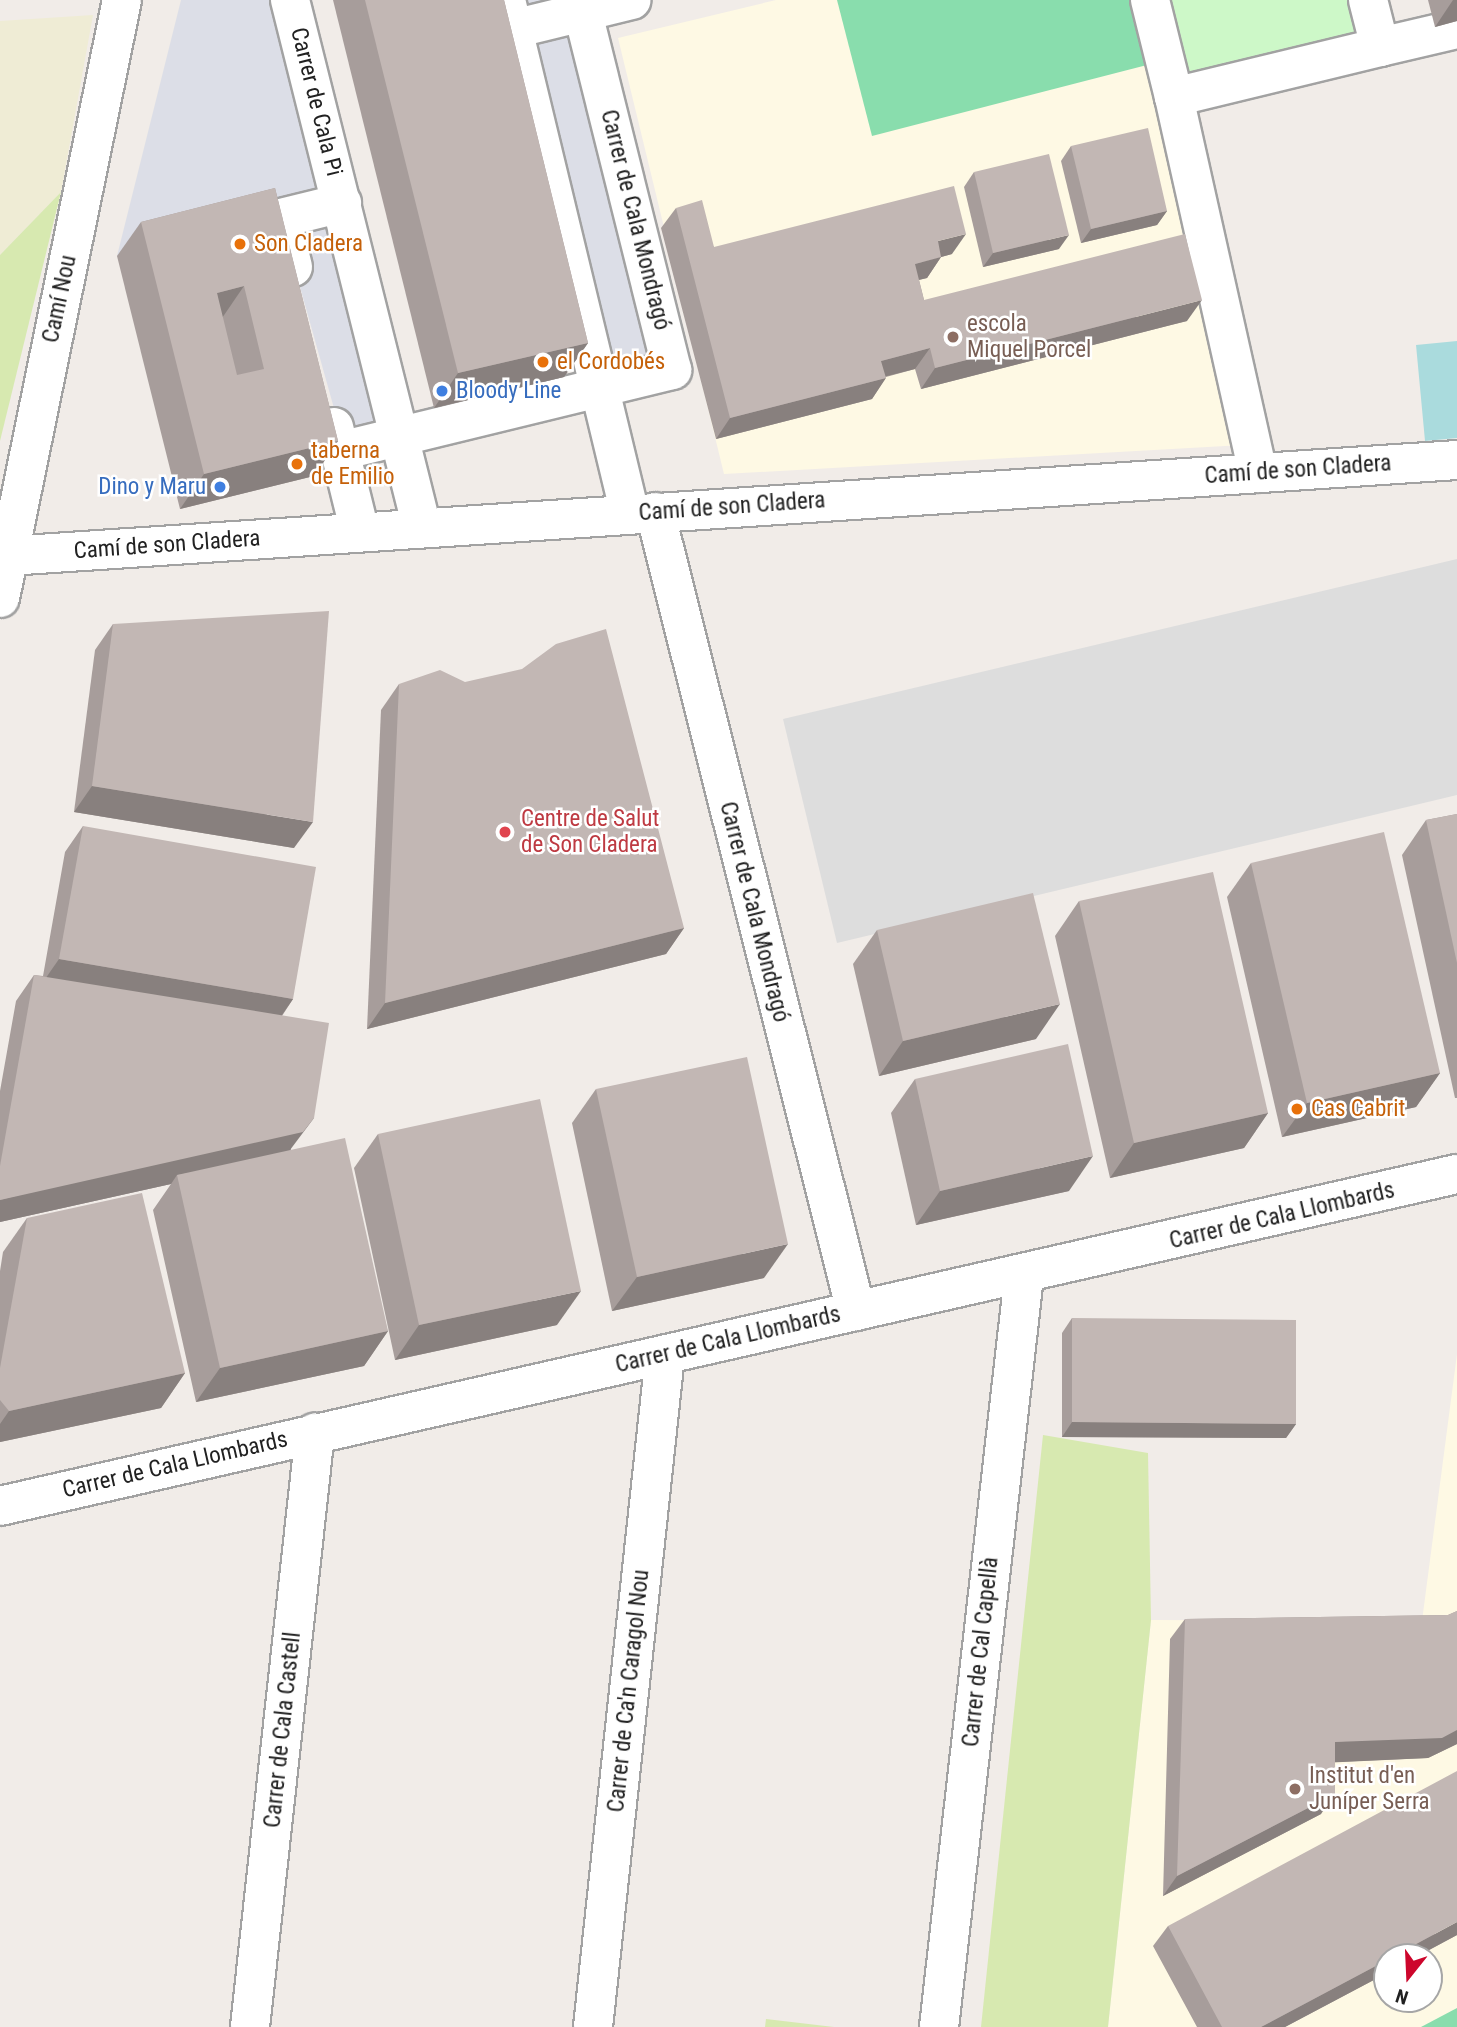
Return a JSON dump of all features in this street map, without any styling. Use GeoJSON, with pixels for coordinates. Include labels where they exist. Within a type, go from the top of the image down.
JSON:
{"type":"FeatureCollection","features":[{"type":"Feature","properties":{"kind":"street","name":"Camí Nou"},"geometry":{"type":"LineString","coordinates":[[0,598],[121,0]]}},
{"type":"Feature","properties":{"kind":"street","name":"Carrer de Cala Pi"},"geometry":{"type":"LineString","coordinates":[[290,0],[422,528]]}},
{"type":"Feature","properties":{"kind":"street"},"geometry":{"type":"LineString","coordinates":[[510,15],[632,0]]}},
{"type":"Feature","properties":{"kind":"street"},"geometry":{"type":"LineString","coordinates":[[1150,0],[1258,473]]}},
{"type":"Feature","properties":{"kind":"street"},"geometry":{"type":"LineString","coordinates":[[1368,0],[1380,47]]}},
{"type":"Feature","properties":{"kind":"street","name":"Carrer de Cala Mondragó"},"geometry":{"type":"LineString","coordinates":[[582,6],[672,370],[601,387]]}},
{"type":"Feature","properties":{"kind":"street","name":"Carrer de Cala Mondragó"},"geometry":{"type":"LineString","coordinates":[[510,15],[601,387],[642,513],[856,1311]]}},
{"type":"Feature","properties":{"kind":"street"},"geometry":{"type":"LineString","coordinates":[[1174,97],[1457,29]]}},
{"type":"Feature","properties":{"kind":"street","name":"Carrer de Cala Pi"},"geometry":{"type":"LineString","coordinates":[[301,296],[281,218],[342,203]]}},
{"type":"Feature","properties":{"kind":"street"},"geometry":{"type":"LineString","coordinates":[[324,386],[360,532]]}},
{"type":"Feature","properties":{"kind":"street"},"geometry":{"type":"LineString","coordinates":[[340,451],[601,387]]}},
{"type":"Feature","properties":{"kind":"street","name":"Camí de son Cladera"},"geometry":{"type":"LineString","coordinates":[[8,556],[1457,460]]}},
{"type":"Feature","properties":{"kind":"street","name":"Carrer de Cala Llombards"},"geometry":{"type":"LineString","coordinates":[[0,1506],[856,1311],[1024,1276],[1457,1174]]}},
{"type":"Feature","properties":{"kind":"street","name":"Carrer de Cal Capellà"},"geometry":{"type":"LineString","coordinates":[[939,2027],[1024,1276]]}},
{"type":"Feature","properties":{"kind":"street","name":"Carrer de Ca'n Caragol Nou"},"geometry":{"type":"LineString","coordinates":[[593,2027],[665,1355]]}},
{"type":"Feature","properties":{"kind":"street","name":"Carrer de Cala Castell"},"geometry":{"type":"LineString","coordinates":[[250,2027],[316,1433]]}},
{"type":"Feature","properties":{"kind":"shaded area"},"geometry":{"type":"Polygon","coordinates":[[[181,0],[290,0],[394,431],[344,444],[281,219],[117,256],[181,0]]]}},
{"type":"Feature","properties":{"kind":"shaded area"},"geometry":{"type":"Polygon","coordinates":[[[506,0],[580,0],[672,370],[601,387],[506,0]]]}},
{"type":"Feature","properties":{"kind":"shaded area","name":"escola Miquel Porcel"},"geometry":{"type":"Polygon","coordinates":[[[776,0],[1136,0],[1243,445],[724,474],[618,38],[776,0]]]}},
{"type":"Feature","properties":{"kind":"shaded area"},"geometry":{"type":"Polygon","coordinates":[[[93,15],[61,192],[0,255],[0,21],[93,15]]]}},
{"type":"Feature","properties":{"kind":"shaded area"},"geometry":{"type":"Polygon","coordinates":[[[1457,559],[1457,795],[837,943],[783,719],[1457,559]]]}},
{"type":"Feature","properties":{"kind":"shaded area","name":"Institut d'en Juníper Serra"},"geometry":{"type":"Polygon","coordinates":[[[1457,1354],[1457,2027],[1108,2027],[1151,1620],[1422,1621],[1457,1354]]]}},
{"type":"Feature","properties":{"kind":"green space"},"geometry":{"type":"Polygon","coordinates":[[[837,0],[1130,0],[1147,65],[872,136],[837,0]]]}},
{"type":"Feature","properties":{"kind":"green space"},"geometry":{"type":"Polygon","coordinates":[[[1150,0],[1368,0],[1380,47],[1174,97],[1150,0]]]}},
{"type":"Feature","properties":{"kind":"green space"},"geometry":{"type":"Polygon","coordinates":[[[61,192],[0,441],[0,255],[61,192]]]}},
{"type":"Feature","properties":{"kind":"green space"},"geometry":{"type":"Polygon","coordinates":[[[1043,1435],[1148,1453],[1151,1620],[1108,2027],[981,2027],[1043,1435]]]}},
{"type":"Feature","properties":{"kind":"green space"},"geometry":{"type":"Polygon","coordinates":[[[1457,2008],[1457,2027],[1421,2027],[1457,2008]]]}},
{"type":"Feature","properties":{"kind":"green space"},"geometry":{"type":"Polygon","coordinates":[[[766,2019],[834,2027],[765,2027],[766,2019]]]}},
{"type":"Feature","properties":{"kind":"water"},"geometry":{"type":"Polygon","coordinates":[[[1457,341],[1457,438],[1425,441],[1416,345],[1457,341]]]}},
{"type":"Feature","properties":{"kind":"building"},"geometry":{"type":"Polygon","coordinates":[[[365,0],[504,0],[588,343],[458,373],[365,0]]]}},
{"type":"Feature","properties":{"kind":"building"},"geometry":{"type":"Polygon","coordinates":[[[1148,128],[1167,211],[1091,229],[1071,146],[1148,128]]]}},
{"type":"Feature","properties":{"kind":"building"},"geometry":{"type":"Polygon","coordinates":[[[1049,154],[1069,235],[993,253],[974,172],[1049,154]]]}},
{"type":"Feature","properties":{"kind":"building"},"geometry":{"type":"Polygon","coordinates":[[[954,186],[966,234],[938,241],[941,257],[915,264],[924,300],[1185,234],[1202,300],[935,368],[930,348],[881,361],[886,378],[730,418],[676,208],[702,200],[714,247],[954,186]]]}},
{"type":"Feature","properties":{"kind":"building"},"geometry":{"type":"Polygon","coordinates":[[[275,188],[338,441],[204,474],[141,222],[275,188]],[[244,286],[217,293],[237,375],[264,369],[244,286]]]}},
{"type":"Feature","properties":{"kind":"building"},"geometry":{"type":"Polygon","coordinates":[[[329,611],[313,822],[92,786],[113,624],[329,611]]]}},
{"type":"Feature","properties":{"kind":"building","name":"Centre de Salut de Son Cladera"},"geometry":{"type":"Polygon","coordinates":[[[606,629],[684,928],[385,1003],[399,684],[440,670],[465,682],[522,669],[556,644],[606,629]]]}},
{"type":"Feature","properties":{"kind":"building"},"geometry":{"type":"Polygon","coordinates":[[[1457,814],[1457,963],[1426,820],[1457,814]]]}},
{"type":"Feature","properties":{"kind":"building"},"geometry":{"type":"Polygon","coordinates":[[[83,826],[316,867],[293,999],[59,959],[83,826]]]}},
{"type":"Feature","properties":{"kind":"building"},"geometry":{"type":"Polygon","coordinates":[[[1384,832],[1440,1073],[1307,1103],[1251,863],[1384,832]]]}},
{"type":"Feature","properties":{"kind":"building"},"geometry":{"type":"Polygon","coordinates":[[[1213,872],[1268,1113],[1134,1143],[1079,901],[1213,872]]]}},
{"type":"Feature","properties":{"kind":"building"},"geometry":{"type":"Polygon","coordinates":[[[1033,893],[1060,1004],[903,1041],[877,930],[1033,893]]]}},
{"type":"Feature","properties":{"kind":"building"},"geometry":{"type":"Polygon","coordinates":[[[34,975],[329,1023],[314,1118],[303,1132],[0,1200],[0,1166],[34,975]]]}},
{"type":"Feature","properties":{"kind":"building"},"geometry":{"type":"Polygon","coordinates":[[[1068,1044],[1093,1156],[940,1191],[915,1079],[1068,1044]]]}},
{"type":"Feature","properties":{"kind":"building"},"geometry":{"type":"Polygon","coordinates":[[[747,1057],[788,1244],[637,1277],[596,1089],[747,1057]]]}},
{"type":"Feature","properties":{"kind":"building"},"geometry":{"type":"Polygon","coordinates":[[[540,1099],[581,1291],[419,1325],[378,1134],[540,1099]]]}},
{"type":"Feature","properties":{"kind":"building"},"geometry":{"type":"Polygon","coordinates":[[[345,1138],[388,1331],[220,1368],[177,1175],[345,1138]]]}},
{"type":"Feature","properties":{"kind":"building"},"geometry":{"type":"Polygon","coordinates":[[[142,1193],[185,1373],[9,1411],[0,1400],[0,1368],[27,1218],[142,1193]]]}},
{"type":"Feature","properties":{"kind":"building"},"geometry":{"type":"Polygon","coordinates":[[[1072,1318],[1296,1320],[1296,1424],[1072,1422],[1072,1318]]]}},
{"type":"Feature","properties":{"kind":"building"},"geometry":{"type":"Polygon","coordinates":[[[1457,1611],[1457,1730],[1442,1738],[1335,1742],[1335,1794],[1177,1876],[1185,1619],[1448,1615],[1457,1611]]]}},
{"type":"Feature","properties":{"kind":"building"},"geometry":{"type":"Polygon","coordinates":[[[1457,1771],[1457,1922],[1418,1943],[1373,1943],[1373,1967],[1261,2027],[1222,2027],[1168,1926],[1457,1771]]]}},
{"type":"Feature","properties":{"kind":"place","name":"Son Cladera"},"geometry":{"type":"Point","coordinates":[240,244]}},
{"type":"Feature","properties":{"kind":"place","name":"escola Miquel Porcel"},"geometry":{"type":"Point","coordinates":[953,337]}},
{"type":"Feature","properties":{"kind":"place","name":"el Cordobés"},"geometry":{"type":"Point","coordinates":[543,362]}},
{"type":"Feature","properties":{"kind":"place","name":"Bloody Line"},"geometry":{"type":"Point","coordinates":[442,391]}},
{"type":"Feature","properties":{"kind":"place","name":"taberna de Emilio"},"geometry":{"type":"Point","coordinates":[297,464]}},
{"type":"Feature","properties":{"kind":"place","name":"Dino y Maru"},"geometry":{"type":"Point","coordinates":[220,487]}},
{"type":"Feature","properties":{"kind":"place","name":"Centre de Salut de Son Cladera"},"geometry":{"type":"Point","coordinates":[505,832]}},
{"type":"Feature","properties":{"kind":"place","name":"Cas Cabrit"},"geometry":{"type":"Point","coordinates":[1297,1109]}},
{"type":"Feature","properties":{"kind":"place","name":"Institut d'en Juníper Serra"},"geometry":{"type":"Point","coordinates":[1295,1789]}}]}
